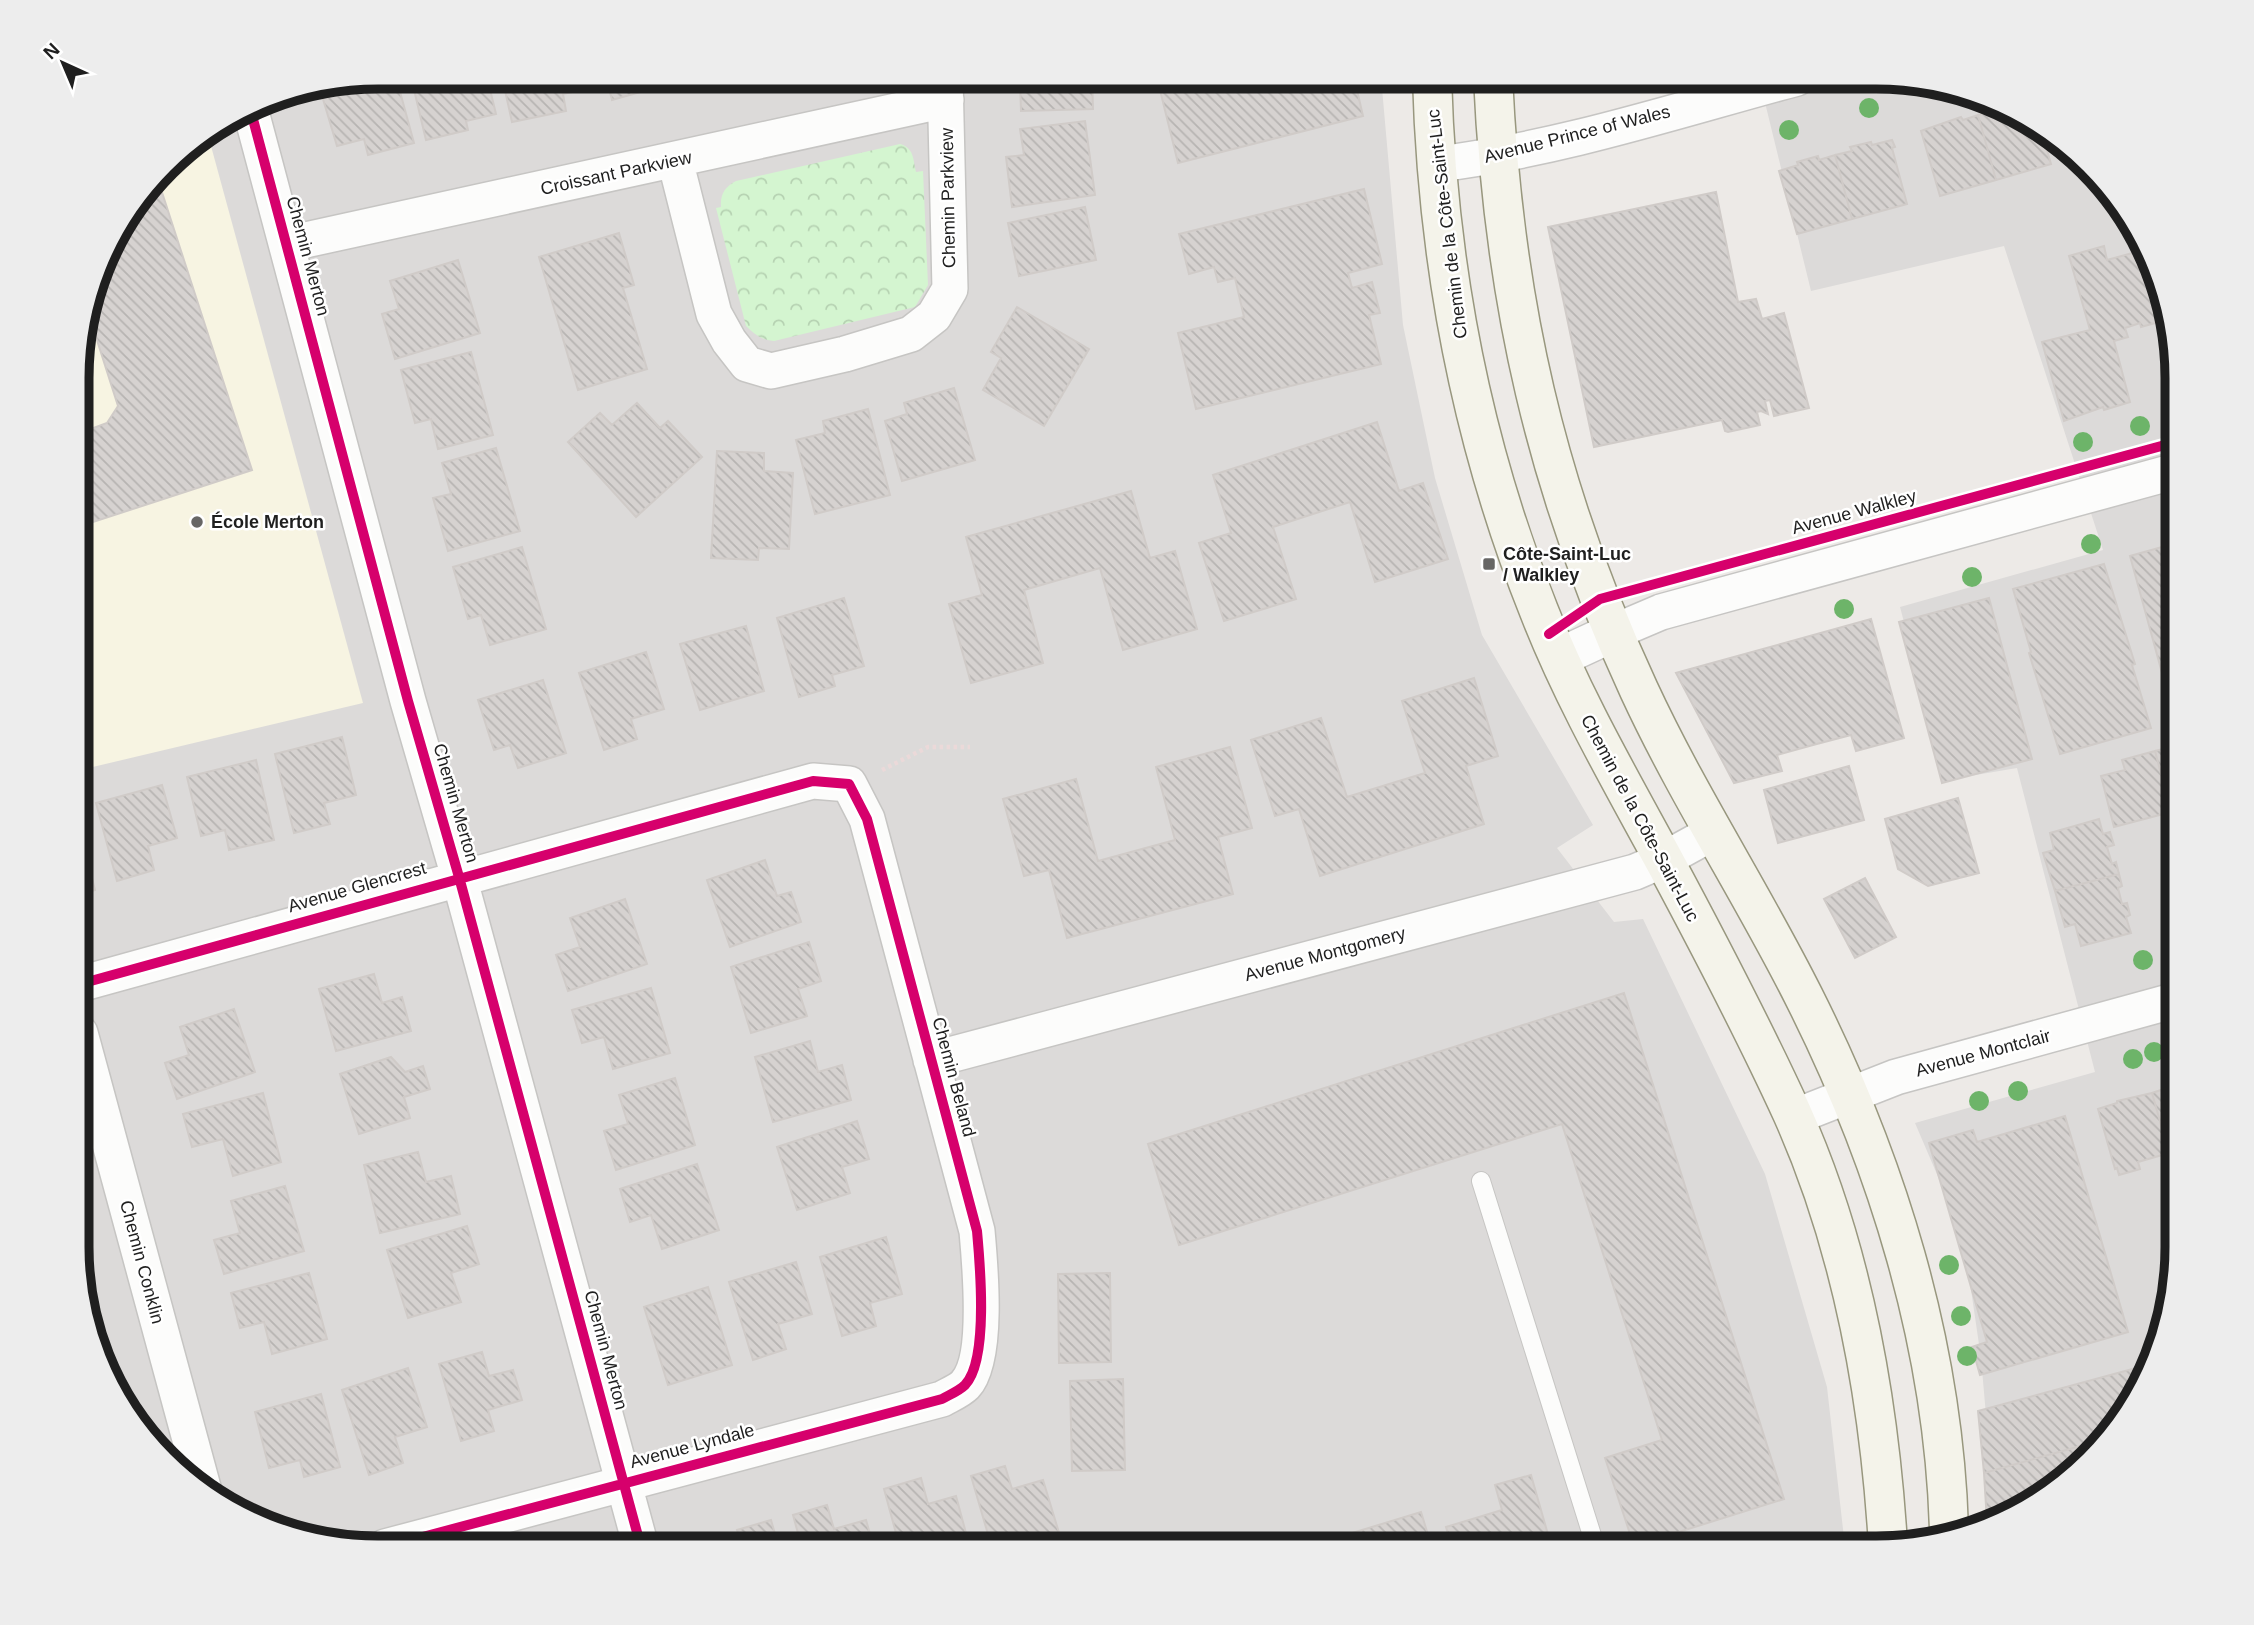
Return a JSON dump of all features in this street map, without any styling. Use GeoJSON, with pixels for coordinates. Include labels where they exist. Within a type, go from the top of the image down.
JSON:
{"type":"FeatureCollection","features":[{"type":"Feature","properties":{"kind":"main road","name":"Chemin de la Côte-Saint-Luc"},"geometry":{"type":"LineString","coordinates":[[1433,89],[1438,164],[1454,305],[1475,410],[1496,487],[1523,570],[1607,759],[1758,1041],[1794,1117],[1826,1202],[1856,1306],[1880,1441],[1887,1535]]}},
{"type":"Feature","properties":{"kind":"main road"},"geometry":{"type":"LineString","coordinates":[[1494,89],[1508,261],[1519,325],[1536,402],[1569,515],[1614,632],[1654,721],[1803,995],[1866,1132],[1903,1244],[1914,1290],[1938,1413],[1949,1526]]}},
{"type":"Feature","properties":{"kind":"street","name":"Croissant Parkview"},"geometry":{"type":"LineString","coordinates":[[286,244],[675,160],[946,89]]}},
{"type":"Feature","properties":{"kind":"street","name":"Chemin Parkview"},"geometry":{"type":"LineString","coordinates":[[675,160],[714,314],[729,341],[747,363],[771,371],[845,354],[911,334],[934,316],[950,289],[946,89]]}},
{"type":"Feature","properties":{"kind":"street","name":"Avenue Prince of Wales"},"geometry":{"type":"LineString","coordinates":[[1438,164],[1543,146],[1756,89]]}},
{"type":"Feature","properties":{"kind":"street","name":"Chemin Merton"},"geometry":{"type":"LineString","coordinates":[[253,118],[408,701],[459,877],[638,1536]]}},
{"type":"Feature","properties":{"kind":"street"},"geometry":{"type":"LineString","coordinates":[[1560,657],[1661,612],[2165,474]]}},
{"type":"Feature","properties":{"kind":"street","name":"Avenue Glencrest"},"geometry":{"type":"LineString","coordinates":[[89,981],[813,781],[849,784]]}},
{"type":"Feature","properties":{"kind":"street","name":"Chemin Beland"},"geometry":{"type":"LineString","coordinates":[[849,784],[867,819],[977,1231],[982,1288],[979,1340],[973,1370],[965,1384]]}},
{"type":"Feature","properties":{"kind":"street","name":"Avenue Montgomery"},"geometry":{"type":"LineString","coordinates":[[931,1060],[1635,872],[1714,832]]}},
{"type":"Feature","properties":{"kind":"street","name":"Avenue Montclair"},"geometry":{"type":"LineString","coordinates":[[1794,1117],[1896,1077],[2165,1003]]}},
{"type":"Feature","properties":{"kind":"street","name":"Chemin Conklin"},"geometry":{"type":"LineString","coordinates":[[89,1070],[200,1474]]}},
{"type":"Feature","properties":{"kind":"street","name":"Avenue Lyndale"},"geometry":{"type":"LineString","coordinates":[[425,1536],[942,1399],[965,1384]]}},
{"type":"Feature","properties":{"kind":"lane"},"geometry":{"type":"LineString","coordinates":[[1481,1181],[1592,1536]]}},
{"type":"Feature","properties":{"kind":"path"},"geometry":{"type":"LineString","coordinates":[[849,784],[928,747],[970,747]]}},
{"type":"Feature","properties":{"kind":"shaded area"},"geometry":{"type":"Polygon","coordinates":[[[379,89],[1382,89],[1403,325],[1435,478],[1482,635],[1593,825],[1557,848],[1614,922],[1643,919],[1765,1174],[1827,1387],[1844,1536],[379,1536],[322,1530],[268,1514],[234,1497],[202,1476],[161,1437],[128,1391],[111,1357],[99,1321],[90,1265],[89,379],[99,304],[159,191],[174,174],[202,149],[234,128],[268,111],[322,95],[379,89]]]}},
{"type":"Feature","properties":{"kind":"shaded area"},"geometry":{"type":"Polygon","coordinates":[[[1762,89],[1875,89],[1913,92],[1950,99],[2003,119],[2052,149],[2080,174],[2105,202],[2135,251],[2155,304],[2162,341],[2165,379],[2165,1246],[2162,1284],[2155,1321],[2143,1357],[2126,1391],[2105,1423],[2080,1451],[2052,1476],[2002,1507],[1993,1495],[1981,1358],[1963,1235],[1915,1123],[2095,1072],[2017,768],[1946,780],[1900,607],[2103,550],[2004,246],[1811,291],[1762,89]]]}},
{"type":"Feature","properties":{"kind":"shaded area","name":"École Merton"},"geometry":{"type":"Polygon","coordinates":[[[210,143],[363,703],[89,768],[89,379],[95,322],[111,268],[138,218],[174,174],[210,143]]]}},
{"type":"Feature","properties":{"kind":"green space"},"geometry":{"type":"Polygon","coordinates":[[[900,144],[910,151],[916,172],[923,171],[928,285],[915,307],[774,341],[752,332],[746,326],[716,208],[721,207],[721,198],[726,188],[736,181],[900,144]]]}},
{"type":"Feature","properties":{"kind":"building"},"geometry":{"type":"Polygon","coordinates":[[[399,89],[414,143],[368,155],[364,139],[337,146],[322,95],[399,89]]]}},
{"type":"Feature","properties":{"kind":"building"},"geometry":{"type":"Polygon","coordinates":[[[414,89],[490,89],[496,114],[466,121],[468,130],[426,140],[414,89]]]}},
{"type":"Feature","properties":{"kind":"building"},"geometry":{"type":"Polygon","coordinates":[[[505,89],[586,89],[563,94],[566,111],[512,122],[505,89]]]}},
{"type":"Feature","properties":{"kind":"building"},"geometry":{"type":"Polygon","coordinates":[[[609,89],[651,89],[612,100],[609,89]]]}},
{"type":"Feature","properties":{"kind":"building"},"geometry":{"type":"Polygon","coordinates":[[[1020,89],[1092,89],[1093,109],[1021,111],[1020,89]]]}},
{"type":"Feature","properties":{"kind":"building"},"geometry":{"type":"Polygon","coordinates":[[[1160,89],[1357,89],[1363,116],[1178,163],[1160,89]]]}},
{"type":"Feature","properties":{"kind":"building"},"geometry":{"type":"Polygon","coordinates":[[[1989,112],[2036,138],[2045,144],[2051,164],[1996,180],[1978,115],[1989,112]]]}},
{"type":"Feature","properties":{"kind":"building"},"geometry":{"type":"Polygon","coordinates":[[[1978,115],[1996,180],[1940,196],[1921,131],[1961,117],[1963,120],[1978,115]]]}},
{"type":"Feature","properties":{"kind":"building"},"geometry":{"type":"Polygon","coordinates":[[[1085,121],[1095,195],[1012,207],[1006,157],[1024,155],[1020,129],[1085,121]]]}},
{"type":"Feature","properties":{"kind":"building"},"geometry":{"type":"Polygon","coordinates":[[[1892,140],[1907,204],[1852,219],[1835,155],[1852,151],[1850,147],[1892,140]]]}},
{"type":"Feature","properties":{"kind":"building"},"geometry":{"type":"Polygon","coordinates":[[[1835,155],[1852,219],[1797,234],[1779,171],[1818,156],[1819,160],[1835,155]]]}},
{"type":"Feature","properties":{"kind":"building"},"geometry":{"type":"Polygon","coordinates":[[[161,188],[252,470],[89,523],[89,430],[107,423],[118,406],[94,330],[95,322],[111,268],[119,251],[138,218],[161,188]]]}},
{"type":"Feature","properties":{"kind":"building"},"geometry":{"type":"Polygon","coordinates":[[[1364,189],[1382,264],[1348,273],[1352,288],[1372,282],[1380,313],[1369,315],[1381,364],[1196,409],[1178,333],[1244,317],[1235,278],[1218,282],[1214,267],[1189,274],[1179,234],[1364,189]]]}},
{"type":"Feature","properties":{"kind":"building"},"geometry":{"type":"Polygon","coordinates":[[[1716,192],[1738,302],[1756,299],[1762,319],[1784,313],[1809,408],[1774,416],[1770,400],[1765,401],[1768,414],[1757,412],[1760,425],[1728,432],[1725,431],[1722,420],[1594,447],[1548,227],[1716,192]]]}},
{"type":"Feature","properties":{"kind":"building"},"geometry":{"type":"Polygon","coordinates":[[[1085,207],[1096,260],[1019,276],[1008,223],[1085,207]]]}},
{"type":"Feature","properties":{"kind":"building"},"geometry":{"type":"Polygon","coordinates":[[[619,233],[634,285],[623,288],[647,369],[578,390],[539,257],[619,233]]]}},
{"type":"Feature","properties":{"kind":"building"},"geometry":{"type":"Polygon","coordinates":[[[2104,246],[2107,260],[2136,252],[2159,322],[2141,327],[2140,323],[2125,328],[2128,337],[2114,341],[2130,402],[2104,410],[2103,407],[2064,421],[2042,342],[2090,330],[2069,256],[2104,246]]]}},
{"type":"Feature","properties":{"kind":"building"},"geometry":{"type":"Polygon","coordinates":[[[458,260],[480,333],[395,359],[382,314],[399,309],[390,281],[458,260]]]}},
{"type":"Feature","properties":{"kind":"building"},"geometry":{"type":"Polygon","coordinates":[[[1017,307],[1089,349],[1044,426],[983,390],[1001,358],[991,352],[1017,307]]]}},
{"type":"Feature","properties":{"kind":"building"},"geometry":{"type":"Polygon","coordinates":[[[471,352],[493,435],[438,449],[431,419],[415,423],[401,370],[471,352]]]}},
{"type":"Feature","properties":{"kind":"building"},"geometry":{"type":"Polygon","coordinates":[[[954,388],[975,460],[902,481],[885,421],[907,414],[904,403],[954,388]]]}},
{"type":"Feature","properties":{"kind":"building"},"geometry":{"type":"Polygon","coordinates":[[[637,403],[660,428],[668,421],[702,457],[636,517],[568,442],[600,413],[612,425],[637,403]]]}},
{"type":"Feature","properties":{"kind":"building"},"geometry":{"type":"Polygon","coordinates":[[[868,409],[890,495],[815,514],[796,440],[825,433],[823,421],[868,409]]]}},
{"type":"Feature","properties":{"kind":"building"},"geometry":{"type":"Polygon","coordinates":[[[1377,422],[1399,491],[1423,483],[1448,559],[1375,582],[1350,502],[1273,527],[1296,599],[1224,621],[1199,543],[1231,533],[1213,475],[1377,422]]]}},
{"type":"Feature","properties":{"kind":"building"},"geometry":{"type":"Polygon","coordinates":[[[496,448],[520,531],[448,551],[433,498],[451,494],[442,463],[496,448]]]}},
{"type":"Feature","properties":{"kind":"building"},"geometry":{"type":"Polygon","coordinates":[[[717,451],[764,453],[764,471],[793,473],[789,549],[759,548],[758,560],[711,558],[717,451]]]}},
{"type":"Feature","properties":{"kind":"building"},"geometry":{"type":"Polygon","coordinates":[[[1131,491],[1150,558],[1175,551],[1197,629],[1123,650],[1100,568],[1024,590],[1043,663],[971,683],[949,604],[982,595],[966,537],[1131,491]]]}},
{"type":"Feature","properties":{"kind":"building"},"geometry":{"type":"Polygon","coordinates":[[[2165,546],[2165,684],[2130,556],[2165,546]]]}},
{"type":"Feature","properties":{"kind":"building"},"geometry":{"type":"Polygon","coordinates":[[[522,547],[546,629],[490,645],[481,615],[468,619],[453,567],[522,547]]]}},
{"type":"Feature","properties":{"kind":"building"},"geometry":{"type":"Polygon","coordinates":[[[2104,564],[2135,664],[2132,665],[2151,728],[2060,754],[2029,653],[2031,652],[2013,589],[2104,564]]]}},
{"type":"Feature","properties":{"kind":"building"},"geometry":{"type":"Polygon","coordinates":[[[844,598],[864,666],[832,675],[835,686],[799,697],[777,618],[844,598]]]}},
{"type":"Feature","properties":{"kind":"building"},"geometry":{"type":"Polygon","coordinates":[[[1989,598],[2032,759],[1942,783],[1899,622],[1989,598]]]}},
{"type":"Feature","properties":{"kind":"building"},"geometry":{"type":"Polygon","coordinates":[[[1871,619],[1904,738],[1856,751],[1851,735],[1813,745],[1777,755],[1782,771],[1734,783],[1676,673],[1871,619]]]}},
{"type":"Feature","properties":{"kind":"building"},"geometry":{"type":"Polygon","coordinates":[[[746,626],[764,691],[700,710],[680,644],[746,626]]]}},
{"type":"Feature","properties":{"kind":"building"},"geometry":{"type":"Polygon","coordinates":[[[646,652],[664,709],[631,719],[637,739],[604,750],[579,673],[646,652]]]}},
{"type":"Feature","properties":{"kind":"building"},"geometry":{"type":"Polygon","coordinates":[[[1474,678],[1498,756],[1466,766],[1484,824],[1320,876],[1299,809],[1275,816],[1251,740],[1321,718],[1347,797],[1425,773],[1402,701],[1474,678]]]}},
{"type":"Feature","properties":{"kind":"building"},"geometry":{"type":"Polygon","coordinates":[[[543,680],[566,753],[518,768],[510,745],[494,750],[478,700],[543,680]]]}},
{"type":"Feature","properties":{"kind":"building"},"geometry":{"type":"Polygon","coordinates":[[[342,737],[356,795],[324,803],[330,824],[294,833],[275,754],[342,737]]]}},
{"type":"Feature","properties":{"kind":"building"},"geometry":{"type":"Polygon","coordinates":[[[1230,747],[1252,828],[1218,837],[1233,894],[1067,938],[1049,870],[1024,876],[1003,799],[1076,779],[1098,861],[1175,840],[1156,767],[1230,747]]]}},
{"type":"Feature","properties":{"kind":"building"},"geometry":{"type":"Polygon","coordinates":[[[2165,748],[2165,789],[2155,751],[2165,748]]]}},
{"type":"Feature","properties":{"kind":"building"},"geometry":{"type":"Polygon","coordinates":[[[2155,751],[2165,789],[2165,814],[2114,827],[2101,776],[2125,770],[2122,760],[2155,751]]]}},
{"type":"Feature","properties":{"kind":"building"},"geometry":{"type":"Polygon","coordinates":[[[256,760],[274,840],[229,850],[225,830],[201,836],[187,777],[256,760]]]}},
{"type":"Feature","properties":{"kind":"building"},"geometry":{"type":"Polygon","coordinates":[[[1849,766],[1864,820],[1778,843],[1764,790],[1849,766]]]}},
{"type":"Feature","properties":{"kind":"building"},"geometry":{"type":"Polygon","coordinates":[[[162,785],[177,838],[148,846],[154,870],[117,881],[96,803],[162,785]]]}},
{"type":"Feature","properties":{"kind":"building"},"geometry":{"type":"Polygon","coordinates":[[[1958,798],[1979,873],[1928,886],[1898,869],[1885,819],[1958,798]]]}},
{"type":"Feature","properties":{"kind":"building"},"geometry":{"type":"Polygon","coordinates":[[[2099,819],[2103,834],[2110,832],[2114,845],[2107,847],[2112,864],[2116,862],[2119,874],[2055,891],[2043,853],[2054,850],[2050,833],[2099,819]]]}},
{"type":"Feature","properties":{"kind":"building"},"geometry":{"type":"Polygon","coordinates":[[[765,860],[777,896],[791,892],[801,922],[730,947],[707,880],[765,860]]]}},
{"type":"Feature","properties":{"kind":"building"},"geometry":{"type":"Polygon","coordinates":[[[89,866],[95,890],[89,892],[89,866]]]}},
{"type":"Feature","properties":{"kind":"building"},"geometry":{"type":"Polygon","coordinates":[[[2119,874],[2122,886],[2118,888],[2122,904],[2127,903],[2130,915],[2126,917],[2131,933],[2081,946],[2075,924],[2065,927],[2055,891],[2119,874]]]}},
{"type":"Feature","properties":{"kind":"building"},"geometry":{"type":"Polygon","coordinates":[[[1865,878],[1896,937],[1855,958],[1824,899],[1865,878]]]}},
{"type":"Feature","properties":{"kind":"building"},"geometry":{"type":"Polygon","coordinates":[[[625,899],[647,964],[568,991],[556,955],[580,947],[570,918],[625,899]]]}},
{"type":"Feature","properties":{"kind":"building"},"geometry":{"type":"Polygon","coordinates":[[[809,942],[821,981],[798,989],[807,1016],[751,1033],[731,967],[809,942]]]}},
{"type":"Feature","properties":{"kind":"building"},"geometry":{"type":"Polygon","coordinates":[[[374,974],[382,1003],[402,997],[411,1031],[336,1051],[319,989],[374,974]]]}},
{"type":"Feature","properties":{"kind":"building"},"geometry":{"type":"Polygon","coordinates":[[[651,988],[670,1053],[613,1069],[604,1037],[582,1043],[572,1010],[651,988]]]}},
{"type":"Feature","properties":{"kind":"building"},"geometry":{"type":"Polygon","coordinates":[[[1624,993],[1784,1499],[1666,1536],[1631,1536],[1605,1458],[1662,1440],[1562,1124],[1179,1245],[1148,1144],[1624,993]]]}},
{"type":"Feature","properties":{"kind":"building"},"geometry":{"type":"Polygon","coordinates":[[[234,1009],[255,1072],[177,1099],[165,1063],[189,1055],[180,1027],[234,1009]]]}},
{"type":"Feature","properties":{"kind":"building"},"geometry":{"type":"Polygon","coordinates":[[[810,1041],[818,1072],[842,1065],[851,1100],[773,1122],[755,1057],[810,1041]]]}},
{"type":"Feature","properties":{"kind":"building"},"geometry":{"type":"Polygon","coordinates":[[[391,1057],[405,1072],[423,1066],[430,1089],[404,1097],[410,1118],[359,1134],[340,1074],[391,1057]]]}},
{"type":"Feature","properties":{"kind":"building"},"geometry":{"type":"Polygon","coordinates":[[[675,1078],[695,1145],[616,1170],[604,1131],[628,1124],[619,1095],[675,1078]]]}},
{"type":"Feature","properties":{"kind":"building"},"geometry":{"type":"Polygon","coordinates":[[[2165,1089],[2165,1139],[2152,1093],[2165,1089]]]}},
{"type":"Feature","properties":{"kind":"building"},"geometry":{"type":"Polygon","coordinates":[[[263,1093],[281,1162],[233,1176],[223,1139],[192,1147],[183,1114],[263,1093]]]}},
{"type":"Feature","properties":{"kind":"building"},"geometry":{"type":"Polygon","coordinates":[[[2152,1093],[2165,1139],[2165,1154],[2138,1162],[2140,1169],[2119,1175],[2098,1109],[2117,1101],[2152,1093]]]}},
{"type":"Feature","properties":{"kind":"building"},"geometry":{"type":"Polygon","coordinates":[[[2065,1116],[2128,1332],[1980,1375],[1972,1347],[1987,1342],[1929,1143],[1973,1130],[1977,1142],[2065,1116]]]}},
{"type":"Feature","properties":{"kind":"building"},"geometry":{"type":"Polygon","coordinates":[[[857,1121],[869,1159],[842,1167],[850,1193],[797,1210],[777,1147],[857,1121]]]}},
{"type":"Feature","properties":{"kind":"building"},"geometry":{"type":"Polygon","coordinates":[[[418,1152],[426,1182],[451,1176],[460,1214],[380,1233],[364,1165],[418,1152]]]}},
{"type":"Feature","properties":{"kind":"building"},"geometry":{"type":"Polygon","coordinates":[[[697,1164],[719,1230],[662,1249],[651,1215],[630,1222],[620,1189],[697,1164]]]}},
{"type":"Feature","properties":{"kind":"building"},"geometry":{"type":"Polygon","coordinates":[[[285,1186],[304,1251],[224,1274],[214,1240],[240,1233],[231,1201],[285,1186]]]}},
{"type":"Feature","properties":{"kind":"building"},"geometry":{"type":"Polygon","coordinates":[[[467,1226],[479,1264],[451,1273],[461,1302],[408,1318],[387,1250],[467,1226]]]}},
{"type":"Feature","properties":{"kind":"building"},"geometry":{"type":"Polygon","coordinates":[[[886,1237],[902,1294],[870,1303],[876,1326],[842,1336],[820,1257],[886,1237]]]}},
{"type":"Feature","properties":{"kind":"building"},"geometry":{"type":"Polygon","coordinates":[[[796,1262],[812,1314],[778,1324],[786,1349],[753,1360],[729,1282],[796,1262]]]}},
{"type":"Feature","properties":{"kind":"building"},"geometry":{"type":"Polygon","coordinates":[[[309,1273],[327,1339],[272,1354],[264,1322],[240,1328],[231,1293],[309,1273]]]}},
{"type":"Feature","properties":{"kind":"building"},"geometry":{"type":"Polygon","coordinates":[[[1110,1273],[1111,1362],[1059,1363],[1058,1274],[1110,1273]]]}},
{"type":"Feature","properties":{"kind":"building"},"geometry":{"type":"Polygon","coordinates":[[[708,1287],[732,1365],[668,1385],[644,1307],[708,1287]]]}},
{"type":"Feature","properties":{"kind":"building"},"geometry":{"type":"Polygon","coordinates":[[[482,1352],[489,1376],[513,1370],[522,1400],[488,1410],[494,1431],[461,1441],[439,1364],[482,1352]]]}},
{"type":"Feature","properties":{"kind":"building"},"geometry":{"type":"Polygon","coordinates":[[[2138,1367],[2116,1407],[2086,1444],[1984,1473],[1978,1411],[2138,1367]]]}},
{"type":"Feature","properties":{"kind":"building"},"geometry":{"type":"Polygon","coordinates":[[[408,1368],[427,1427],[395,1437],[403,1463],[369,1475],[342,1390],[408,1368]]]}},
{"type":"Feature","properties":{"kind":"building"},"geometry":{"type":"Polygon","coordinates":[[[1123,1379],[1125,1470],[1072,1471],[1070,1381],[1123,1379]]]}},
{"type":"Feature","properties":{"kind":"building"},"geometry":{"type":"Polygon","coordinates":[[[321,1394],[340,1467],[304,1477],[300,1460],[269,1468],[255,1412],[321,1394]]]}},
{"type":"Feature","properties":{"kind":"building"},"geometry":{"type":"Polygon","coordinates":[[[2086,1444],[2052,1476],[2020,1497],[1986,1514],[1984,1473],[2086,1444]]]}},
{"type":"Feature","properties":{"kind":"building"},"geometry":{"type":"Polygon","coordinates":[[[1005,1466],[1012,1489],[1043,1480],[1060,1536],[988,1536],[971,1476],[1005,1466]]]}},
{"type":"Feature","properties":{"kind":"building"},"geometry":{"type":"Polygon","coordinates":[[[1531,1475],[1548,1536],[1449,1536],[1446,1527],[1502,1510],[1495,1485],[1531,1475]]]}},
{"type":"Feature","properties":{"kind":"building"},"geometry":{"type":"Polygon","coordinates":[[[921,1478],[928,1504],[956,1496],[967,1536],[897,1536],[884,1489],[921,1478]]]}},
{"type":"Feature","properties":{"kind":"building"},"geometry":{"type":"Polygon","coordinates":[[[827,1505],[834,1529],[866,1520],[871,1536],[799,1536],[793,1515],[827,1505]]]}},
{"type":"Feature","properties":{"kind":"building"},"geometry":{"type":"Polygon","coordinates":[[[1421,1512],[1428,1536],[1342,1536],[1421,1512]]]}},
{"type":"Feature","properties":{"kind":"building"},"geometry":{"type":"Polygon","coordinates":[[[771,1520],[776,1536],[739,1536],[737,1530],[771,1520]]]}},
{"type":"Feature","properties":{"kind":"cycle path"},"geometry":{"type":"LineString","coordinates":[[253,118],[408,701],[459,877],[638,1536]]}},
{"type":"Feature","properties":{"kind":"cycle path","name":"Avenue Walkley"},"geometry":{"type":"LineString","coordinates":[[1549,634],[1600,599],[2165,445]]}},
{"type":"Feature","properties":{"kind":"cycle path"},"geometry":{"type":"LineString","coordinates":[[89,982],[813,781],[849,784],[867,819],[977,1231],[981,1311],[973,1373],[965,1385],[942,1399],[426,1536]]}},
{"type":"Feature","properties":{"kind":"place","name":"École Merton"},"geometry":{"type":"Point","coordinates":[197,522]}},
{"type":"Feature","properties":{"kind":"place","name":"Côte-Saint-Luc / Walkley"},"geometry":{"type":"Point","coordinates":[1489,564]}}]}
